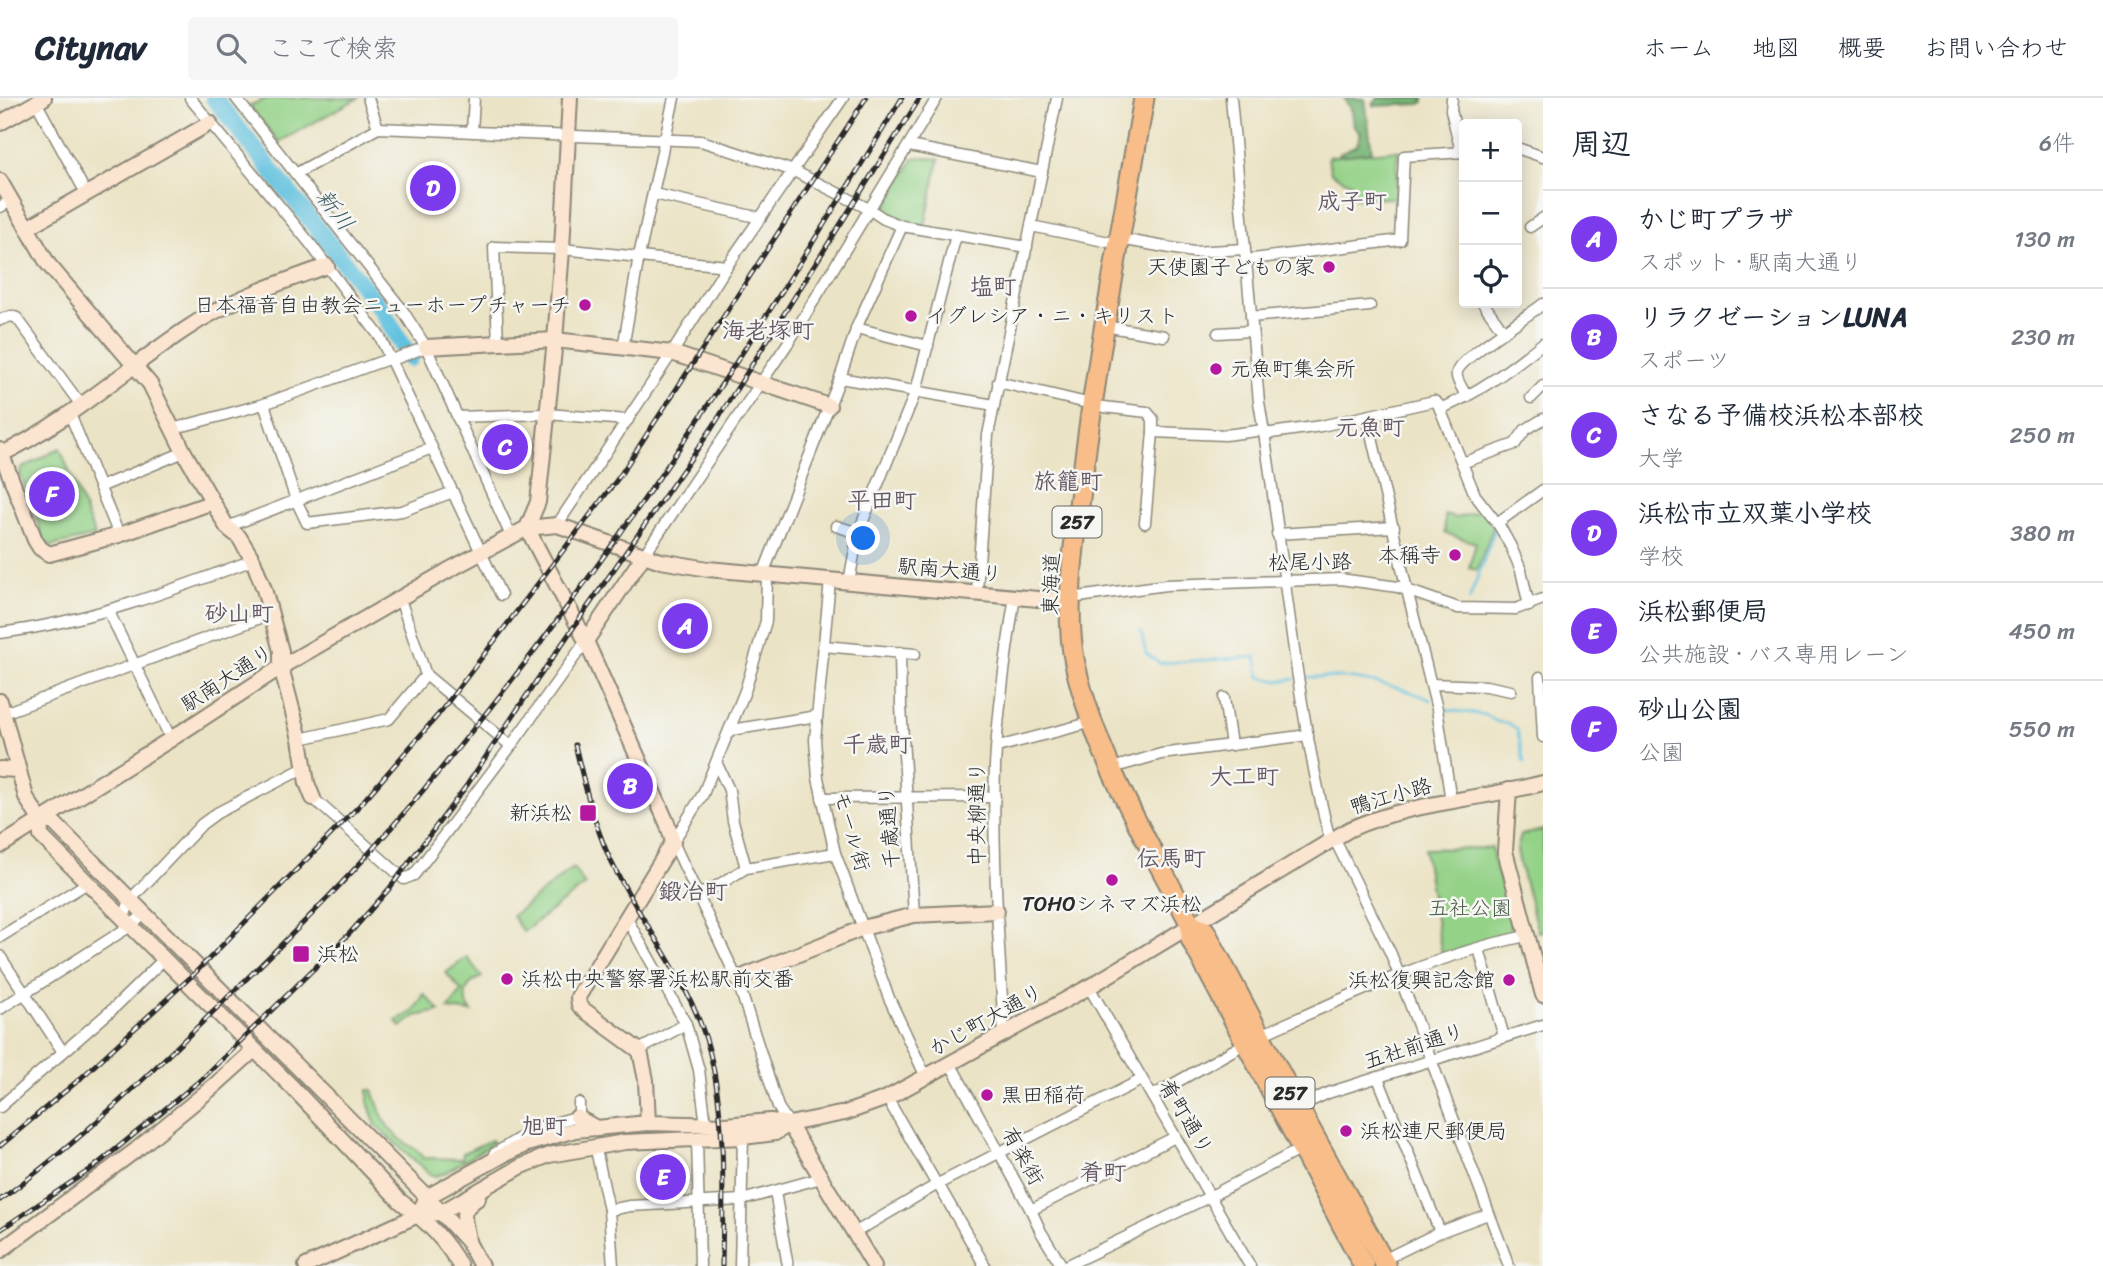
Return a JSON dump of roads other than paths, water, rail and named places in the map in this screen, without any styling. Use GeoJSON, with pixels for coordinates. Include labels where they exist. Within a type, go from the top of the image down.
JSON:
{"type":"FeatureCollection","features":[{"type":"Feature","properties":{"kind":"highway","name":"東海道"},"geometry":{"type":"LineString","coordinates":[[1144,98],[1091,404],[1072,569],[1074,656],[1094,722],[1112,768],[1191,925]]}},
{"type":"Feature","properties":{"kind":"highway","name":"257"},"geometry":{"type":"LineString","coordinates":[[1191,925],[1205,931],[1301,1149],[1364,1266]]}},
{"type":"Feature","properties":{"kind":"highway","name":"257"},"geometry":{"type":"LineString","coordinates":[[1253,1039],[1298,1107],[1385,1263]]}},
{"type":"Feature","properties":{"kind":"street"},"geometry":{"type":"LineString","coordinates":[[190,98],[258,177],[374,327],[394,359],[432,448],[501,595]]}},
{"type":"Feature","properties":{"kind":"street"},"geometry":{"type":"LineString","coordinates":[[368,98],[378,128]]}},
{"type":"Feature","properties":{"kind":"street"},"geometry":{"type":"LineString","coordinates":[[472,132],[474,98]]}},
{"type":"Feature","properties":{"kind":"street"},"geometry":{"type":"LineString","coordinates":[[527,528],[538,502],[555,340],[570,98]]}},
{"type":"Feature","properties":{"kind":"street"},"geometry":{"type":"LineString","coordinates":[[623,348],[639,256],[674,98]]}},
{"type":"Feature","properties":{"kind":"street"},"geometry":{"type":"LineString","coordinates":[[527,528],[557,525],[672,354],[727,266],[843,98]]}},
{"type":"Feature","properties":{"kind":"street"},"geometry":{"type":"LineString","coordinates":[[0,181],[6,204],[27,228],[60,280],[149,384],[227,527],[239,537],[253,560],[281,651],[281,667],[313,798],[404,879],[414,875],[563,675],[790,340],[937,98]]}},
{"type":"Feature","properties":{"kind":"street"},"geometry":{"type":"LineString","coordinates":[[977,593],[986,461],[994,405],[1057,98]]}},
{"type":"Feature","properties":{"kind":"street"},"geometry":{"type":"LineString","coordinates":[[1231,98],[1259,402],[1283,581],[1317,786],[1331,840],[1334,838],[1391,954],[1509,1266]]}},
{"type":"Feature","properties":{"kind":"street"},"geometry":{"type":"LineString","coordinates":[[1452,98],[1453,125],[1459,142]]}},
{"type":"Feature","properties":{"kind":"street"},"geometry":{"type":"LineString","coordinates":[[241,99],[401,308],[457,417],[508,538]]}},
{"type":"Feature","properties":{"kind":"street"},"geometry":{"type":"LineString","coordinates":[[0,123],[40,100],[86,193]]}},
{"type":"Feature","properties":{"kind":"street"},"geometry":{"type":"LineString","coordinates":[[27,228],[210,123]]}},
{"type":"Feature","properties":{"kind":"street"},"geometry":{"type":"LineString","coordinates":[[297,173],[378,128],[702,141],[794,171],[902,226],[1027,247]]}},
{"type":"Feature","properties":{"kind":"street"},"geometry":{"type":"LineString","coordinates":[[909,146],[1042,172]]}},
{"type":"Feature","properties":{"kind":"street"},"geometry":{"type":"LineString","coordinates":[[1522,150],[1543,158]]}},
{"type":"Feature","properties":{"kind":"street"},"geometry":{"type":"LineString","coordinates":[[1031,226],[1193,252],[1244,255],[1401,240],[1404,156],[1459,153]]}},
{"type":"Feature","properties":{"kind":"street"},"geometry":{"type":"LineString","coordinates":[[653,194],[761,218]]}},
{"type":"Feature","properties":{"kind":"street"},"geometry":{"type":"LineString","coordinates":[[1530,227],[1543,218]]}},
{"type":"Feature","properties":{"kind":"street"},"geometry":{"type":"LineString","coordinates":[[648,1123],[646,1080],[639,1050],[584,1010],[579,1005],[578,998],[703,794],[717,764],[731,730],[766,621],[765,574],[840,378],[856,328],[902,226]]}},
{"type":"Feature","properties":{"kind":"street"},"geometry":{"type":"LineString","coordinates":[[849,582],[858,533],[916,391],[956,235]]}},
{"type":"Feature","properties":{"kind":"street"},"geometry":{"type":"LineString","coordinates":[[498,343],[494,247],[562,249],[727,266]]}},
{"type":"Feature","properties":{"kind":"street"},"geometry":{"type":"LineString","coordinates":[[213,502],[119,535],[54,553],[45,553],[35,540],[1,453],[76,409],[134,365],[210,314],[327,266]]}},
{"type":"Feature","properties":{"kind":"street"},"geometry":{"type":"LineString","coordinates":[[1467,397],[1456,375],[1457,370],[1469,357],[1543,304]]}},
{"type":"Feature","properties":{"kind":"street"},"geometry":{"type":"LineString","coordinates":[[1251,317],[1370,306]]}},
{"type":"Feature","properties":{"kind":"street"},"geometry":{"type":"LineString","coordinates":[[1487,308],[1504,332]]}},
{"type":"Feature","properties":{"kind":"street"},"geometry":{"type":"LineString","coordinates":[[0,320],[11,316],[17,318],[76,409],[100,486],[119,535]]}},
{"type":"Feature","properties":{"kind":"street"},"geometry":{"type":"LineString","coordinates":[[1104,326],[1164,336]]}},
{"type":"Feature","properties":{"kind":"street"},"geometry":{"type":"LineString","coordinates":[[856,328],[928,346]]}},
{"type":"Feature","properties":{"kind":"street"},"geometry":{"type":"LineString","coordinates":[[1218,334],[1252,331]]}},
{"type":"Feature","properties":{"kind":"street"},"geometry":{"type":"LineString","coordinates":[[172,429],[264,404],[423,348],[555,340],[672,354],[829,406]]}},
{"type":"Feature","properties":{"kind":"street"},"geometry":{"type":"LineString","coordinates":[[1440,409],[1494,381],[1543,343]]}},
{"type":"Feature","properties":{"kind":"street"},"geometry":{"type":"LineString","coordinates":[[840,378],[994,405]]}},
{"type":"Feature","properties":{"kind":"street"},"geometry":{"type":"LineString","coordinates":[[998,382],[1091,404],[1147,412],[1153,419],[1153,432],[1145,523]]}},
{"type":"Feature","properties":{"kind":"street"},"geometry":{"type":"LineString","coordinates":[[1531,398],[1543,386]]}},
{"type":"Feature","properties":{"kind":"street"},"geometry":{"type":"LineString","coordinates":[[1153,432],[1225,435],[1264,432],[1367,416],[1434,401],[1440,409],[1475,495],[1508,540],[1519,565],[1529,606]]}},
{"type":"Feature","properties":{"kind":"street"},"geometry":{"type":"LineString","coordinates":[[264,404],[296,500],[307,523],[402,511],[453,492]]}},
{"type":"Feature","properties":{"kind":"street"},"geometry":{"type":"LineString","coordinates":[[457,417],[546,414],[628,420]]}},
{"type":"Feature","properties":{"kind":"street"},"geometry":{"type":"LineString","coordinates":[[1367,416],[1437,709],[1451,801]]}},
{"type":"Feature","properties":{"kind":"street"},"geometry":{"type":"LineString","coordinates":[[1462,463],[1515,444],[1525,430],[1543,419]]}},
{"type":"Feature","properties":{"kind":"street"},"geometry":{"type":"LineString","coordinates":[[227,527],[432,448]]}},
{"type":"Feature","properties":{"kind":"street"},"geometry":{"type":"LineString","coordinates":[[100,486],[184,452]]}},
{"type":"Feature","properties":{"kind":"street"},"geometry":{"type":"LineString","coordinates":[[1497,523],[1543,490]]}},
{"type":"Feature","properties":{"kind":"street","name":"駅南大通り"},"geometry":{"type":"LineString","coordinates":[[557,525],[661,561],[694,566],[1049,600],[1071,598]]}},
{"type":"Feature","properties":{"kind":"street"},"geometry":{"type":"LineString","coordinates":[[836,526],[858,533]]}},
{"type":"Feature","properties":{"kind":"street"},"geometry":{"type":"LineString","coordinates":[[1277,534],[1394,527]]}},
{"type":"Feature","properties":{"kind":"street"},"geometry":{"type":"LineString","coordinates":[[527,528],[586,641],[673,842],[737,979],[778,1107],[874,1266]]}},
{"type":"Feature","properties":{"kind":"street","name":"駅南大通り"},"geometry":{"type":"LineString","coordinates":[[0,846],[281,667],[527,528]]}},
{"type":"Feature","properties":{"kind":"street"},"geometry":{"type":"LineString","coordinates":[[0,634],[108,610],[253,560]]}},
{"type":"Feature","properties":{"kind":"street","name":"松尾小路"},"geometry":{"type":"LineString","coordinates":[[1071,598],[1166,585],[1351,579],[1407,590],[1458,608],[1507,610],[1529,606],[1543,599]]}},
{"type":"Feature","properties":{"kind":"street","name":"モール街"},"geometry":{"type":"LineString","coordinates":[[830,580],[815,740],[822,798],[835,853],[889,998],[926,1077]]}},
{"type":"Feature","properties":{"kind":"street","name":"中央柳通り"},"geometry":{"type":"LineString","coordinates":[[1004,1033],[997,911],[995,797],[1003,669],[1015,596]]}},
{"type":"Feature","properties":{"kind":"street"},"geometry":{"type":"LineString","coordinates":[[400,599],[426,675],[511,746]]}},
{"type":"Feature","properties":{"kind":"street"},"geometry":{"type":"LineString","coordinates":[[108,610],[171,739]]}},
{"type":"Feature","properties":{"kind":"street"},"geometry":{"type":"LineString","coordinates":[[271,614],[134,664],[2,707],[26,797],[40,820],[41,836],[406,1205],[428,1208],[531,1157],[595,1145],[701,1135],[770,1121],[789,1124]]}},
{"type":"Feature","properties":{"kind":"street"},"geometry":{"type":"LineString","coordinates":[[823,646],[915,654]]}},
{"type":"Feature","properties":{"kind":"street","name":"千歳通り"},"geometry":{"type":"LineString","coordinates":[[900,652],[914,915]]}},
{"type":"Feature","properties":{"kind":"street"},"geometry":{"type":"LineString","coordinates":[[300,739],[389,719],[426,675]]}},
{"type":"Feature","properties":{"kind":"street"},"geometry":{"type":"LineString","coordinates":[[1540,677],[1543,737]]}},
{"type":"Feature","properties":{"kind":"street"},"geometry":{"type":"LineString","coordinates":[[1431,684],[1486,686],[1511,691]]}},
{"type":"Feature","properties":{"kind":"street"},"geometry":{"type":"LineString","coordinates":[[1224,698],[1231,745]]}},
{"type":"Feature","properties":{"kind":"street"},"geometry":{"type":"LineString","coordinates":[[731,730],[817,716]]}},
{"type":"Feature","properties":{"kind":"street"},"geometry":{"type":"LineString","coordinates":[[997,747],[1094,722]]}},
{"type":"Feature","properties":{"kind":"street"},"geometry":{"type":"LineString","coordinates":[[1112,768],[1161,754],[1308,735]]}},
{"type":"Feature","properties":{"kind":"street"},"geometry":{"type":"LineString","coordinates":[[717,764],[729,789],[733,821],[746,868]]}},
{"type":"Feature","properties":{"kind":"street"},"geometry":{"type":"LineString","coordinates":[[128,922],[130,900],[194,831],[211,817],[304,768]]}},
{"type":"Feature","properties":{"kind":"street"},"geometry":{"type":"LineString","coordinates":[[0,769],[18,770]]}},
{"type":"Feature","properties":{"kind":"street","name":"鴨江小路"},"geometry":{"type":"LineString","coordinates":[[1191,925],[1331,840],[1366,822],[1451,801],[1543,783]]}},
{"type":"Feature","properties":{"kind":"street"},"geometry":{"type":"LineString","coordinates":[[1509,790],[1505,851],[1543,995]]}},
{"type":"Feature","properties":{"kind":"street"},"geometry":{"type":"LineString","coordinates":[[822,798],[995,797]]}},
{"type":"Feature","properties":{"kind":"street"},"geometry":{"type":"LineString","coordinates":[[40,820],[54,823],[144,914],[172,938],[428,1208],[468,1242]]}},
{"type":"Feature","properties":{"kind":"street"},"geometry":{"type":"LineString","coordinates":[[698,893],[707,892],[746,868],[835,853]]}},
{"type":"Feature","properties":{"kind":"street"},"geometry":{"type":"LineString","coordinates":[[0,937],[89,882]]}},
{"type":"Feature","properties":{"kind":"street"},"geometry":{"type":"LineString","coordinates":[[737,979],[863,928],[914,915],[997,911]]}},
{"type":"Feature","properties":{"kind":"street"},"geometry":{"type":"LineString","coordinates":[[0,1009],[128,922],[144,914]]}},
{"type":"Feature","properties":{"kind":"street"},"geometry":{"type":"LineString","coordinates":[[627,919],[687,1024],[699,1070],[700,1266]]}},
{"type":"Feature","properties":{"kind":"street","name":"かじ町大通り"},"geometry":{"type":"LineString","coordinates":[[789,1124],[845,1113],[887,1098],[1089,987],[1191,925]]}},
{"type":"Feature","properties":{"kind":"street"},"geometry":{"type":"LineString","coordinates":[[1152,1097],[1253,1039],[1313,1010],[1398,976],[1526,936]]}},
{"type":"Feature","properties":{"kind":"street"},"geometry":{"type":"LineString","coordinates":[[1479,950],[1504,1037]]}},
{"type":"Feature","properties":{"kind":"street"},"geometry":{"type":"LineString","coordinates":[[0,956],[63,1052]]}},
{"type":"Feature","properties":{"kind":"street"},"geometry":{"type":"LineString","coordinates":[[0,1107],[114,1007],[164,959]]}},
{"type":"Feature","properties":{"kind":"street","name":"肴町通り"},"geometry":{"type":"LineString","coordinates":[[1089,987],[1250,1266]]}},
{"type":"Feature","properties":{"kind":"street"},"geometry":{"type":"LineString","coordinates":[[639,1050],[687,1024]]}},
{"type":"Feature","properties":{"kind":"street","name":"五社前通り"},"geometry":{"type":"LineString","coordinates":[[1298,1107],[1328,1093],[1543,1025]]}},
{"type":"Feature","properties":{"kind":"street"},"geometry":{"type":"LineString","coordinates":[[0,1251],[146,1143],[254,1050]]}},
{"type":"Feature","properties":{"kind":"street","name":"有楽街"},"geometry":{"type":"LineString","coordinates":[[951,1065],[1041,1232],[1064,1266]]}},
{"type":"Feature","properties":{"kind":"street"},"geometry":{"type":"LineString","coordinates":[[1378,1078],[1440,1232]]}},
{"type":"Feature","properties":{"kind":"street"},"geometry":{"type":"LineString","coordinates":[[854,1233],[998,1152],[1141,1080]]}},
{"type":"Feature","properties":{"kind":"street"},"geometry":{"type":"LineString","coordinates":[[887,1098],[934,1187],[985,1266]]}},
{"type":"Feature","properties":{"kind":"street"},"geometry":{"type":"LineString","coordinates":[[482,1167],[488,1158],[523,1135],[578,1110],[600,1127],[620,1133],[669,1131],[743,1137],[774,1133],[789,1124]]}},
{"type":"Feature","properties":{"kind":"street"},"geometry":{"type":"LineString","coordinates":[[428,1208],[482,1167],[527,1144],[575,1130],[648,1123],[701,1135]]}},
{"type":"Feature","properties":{"kind":"street"},"geometry":{"type":"LineString","coordinates":[[740,1266],[743,1137]]}},
{"type":"Feature","properties":{"kind":"street"},"geometry":{"type":"LineString","coordinates":[[1031,1210],[1175,1137]]}},
{"type":"Feature","properties":{"kind":"street"},"geometry":{"type":"LineString","coordinates":[[595,1145],[609,1210],[613,1266]]}},
{"type":"Feature","properties":{"kind":"street"},"geometry":{"type":"LineString","coordinates":[[1064,1266],[1211,1196],[1301,1149]]}},
{"type":"Feature","properties":{"kind":"street"},"geometry":{"type":"LineString","coordinates":[[306,1266],[549,1155]]}},
{"type":"Feature","properties":{"kind":"street"},"geometry":{"type":"LineString","coordinates":[[481,1266],[468,1242],[463,1222],[466,1208],[482,1195],[527,1170],[531,1163]]}},
{"type":"Feature","properties":{"kind":"street"},"geometry":{"type":"LineString","coordinates":[[609,1210],[630,1206],[742,1200],[821,1178]]}},
{"type":"Feature","properties":{"kind":"street"},"geometry":{"type":"LineString","coordinates":[[775,1192],[788,1266]]}},
{"type":"Feature","properties":{"kind":"street"},"geometry":{"type":"LineString","coordinates":[[428,1208],[460,1266]]}},
{"type":"Feature","properties":{"kind":"street"},"geometry":{"type":"LineString","coordinates":[[1385,1263],[1440,1232],[1488,1214]]}},
{"type":"Feature","properties":{"kind":"waterway","name":"新川"},"geometry":{"type":"LineString","coordinates":[[214,98],[381,309],[410,358]]}},
{"type":"Feature","properties":{"kind":"waterway"},"geometry":{"type":"LineString","coordinates":[[1469,600],[1496,527]]}},
{"type":"Feature","properties":{"kind":"waterway"},"geometry":{"type":"LineString","coordinates":[[1141,632],[1146,653],[1159,663],[1256,657],[1260,677],[1279,681],[1295,679]]}},
{"type":"Feature","properties":{"kind":"waterway"},"geometry":{"type":"LineString","coordinates":[[1301,678],[1333,677],[1367,681],[1431,700]]}},
{"type":"Feature","properties":{"kind":"waterway"},"geometry":{"type":"LineString","coordinates":[[1440,709],[1486,715],[1497,722],[1508,723],[1517,729],[1524,763]]}},
{"type":"Feature","properties":{"kind":"railway"},"geometry":{"type":"LineString","coordinates":[[0,1146],[81,1078],[194,974],[359,806],[438,715],[619,477],[866,98]]}},
{"type":"Feature","properties":{"kind":"railway"},"geometry":{"type":"LineString","coordinates":[[0,1200],[89,1129],[199,1026],[362,861],[438,772],[582,587],[649,492],[779,297],[902,98]]}},
{"type":"Feature","properties":{"kind":"railway"},"geometry":{"type":"LineString","coordinates":[[0,1230],[94,1167],[203,1078],[350,933],[389,889],[467,785],[712,428],[920,98]]}},
{"type":"Feature","properties":{"kind":"railway"},"geometry":{"type":"LineString","coordinates":[[575,745],[585,788],[609,857],[686,991],[706,1039],[721,1122],[722,1266]]}},
{"type":"Feature","properties":{"kind":"place","name":"浜松市立双葉小学校"},"geometry":{"type":"Point","coordinates":[433,188]}},
{"type":"Feature","properties":{"kind":"place","name":"天使園子どもの家"},"geometry":{"type":"Point","coordinates":[1329,267]}},
{"type":"Feature","properties":{"kind":"place","name":"日本福音自由教会ニューホープチャーチ"},"geometry":{"type":"Point","coordinates":[585,305]}},
{"type":"Feature","properties":{"kind":"place","name":"イグレシア・ニ・キリスト"},"geometry":{"type":"Point","coordinates":[911,316]}},
{"type":"Feature","properties":{"kind":"place","name":"元魚町集会所"},"geometry":{"type":"Point","coordinates":[1216,369]}},
{"type":"Feature","properties":{"kind":"place","name":"さなる予備校浜松本部校"},"geometry":{"type":"Point","coordinates":[505,447]}},
{"type":"Feature","properties":{"kind":"place","name":"砂山公園"},"geometry":{"type":"Point","coordinates":[52,494]}},
{"type":"Feature","properties":{"kind":"place","name":"本稱寺"},"geometry":{"type":"Point","coordinates":[1455,555]}},
{"type":"Feature","properties":{"kind":"place","name":"かじ町プラザ"},"geometry":{"type":"Point","coordinates":[685,626]}},
{"type":"Feature","properties":{"kind":"place","name":"リラクゼーションLUNA"},"geometry":{"type":"Point","coordinates":[630,786]}},
{"type":"Feature","properties":{"kind":"place","name":"新浜松"},"geometry":{"type":"Point","coordinates":[588,813]}},
{"type":"Feature","properties":{"kind":"place","name":"TOHOシネマズ浜松"},"geometry":{"type":"Point","coordinates":[1112,880]}},
{"type":"Feature","properties":{"kind":"place","name":"浜松"},"geometry":{"type":"Point","coordinates":[301,954]}},
{"type":"Feature","properties":{"kind":"place","name":"浜松中央警察署浜松駅前交番"},"geometry":{"type":"Point","coordinates":[507,979]}},
{"type":"Feature","properties":{"kind":"place","name":"浜松復興記念館"},"geometry":{"type":"Point","coordinates":[1509,980]}},
{"type":"Feature","properties":{"kind":"place","name":"黒田稲荷"},"geometry":{"type":"Point","coordinates":[987,1095]}},
{"type":"Feature","properties":{"kind":"place","name":"浜松連尺郵便局"},"geometry":{"type":"Point","coordinates":[1346,1131]}},
{"type":"Feature","properties":{"kind":"place","name":"浜松郵便局"},"geometry":{"type":"Point","coordinates":[663,1177]}},
{"type":"Feature","properties":{"kind":"district","name":"成子町"},"geometry":{"type":"Point","coordinates":[1352,201]}},
{"type":"Feature","properties":{"kind":"district","name":"塩町"},"geometry":{"type":"Point","coordinates":[993,286]}},
{"type":"Feature","properties":{"kind":"district","name":"海老塚町"},"geometry":{"type":"Point","coordinates":[768,330]}},
{"type":"Feature","properties":{"kind":"district","name":"元魚町"},"geometry":{"type":"Point","coordinates":[1370,427]}},
{"type":"Feature","properties":{"kind":"district","name":"旅籠町"},"geometry":{"type":"Point","coordinates":[1068,481]}},
{"type":"Feature","properties":{"kind":"district","name":"平田町"},"geometry":{"type":"Point","coordinates":[882,500]}},
{"type":"Feature","properties":{"kind":"district","name":"砂山町"},"geometry":{"type":"Point","coordinates":[239,613]}},
{"type":"Feature","properties":{"kind":"district","name":"千歳町"},"geometry":{"type":"Point","coordinates":[877,744]}},
{"type":"Feature","properties":{"kind":"district","name":"大工町"},"geometry":{"type":"Point","coordinates":[1244,776]}},
{"type":"Feature","properties":{"kind":"district","name":"伝馬町"},"geometry":{"type":"Point","coordinates":[1171,858]}},
{"type":"Feature","properties":{"kind":"district","name":"鍛冶町"},"geometry":{"type":"Point","coordinates":[693,891]}},
{"type":"Feature","properties":{"kind":"district","name":"旭町"},"geometry":{"type":"Point","coordinates":[544,1126]}},
{"type":"Feature","properties":{"kind":"district","name":"肴町"},"geometry":{"type":"Point","coordinates":[1103,1172]}},
{"type":"Feature","properties":{"kind":"park label","name":"五社公園"},"geometry":{"type":"Point","coordinates":[1470,908]}}]}
